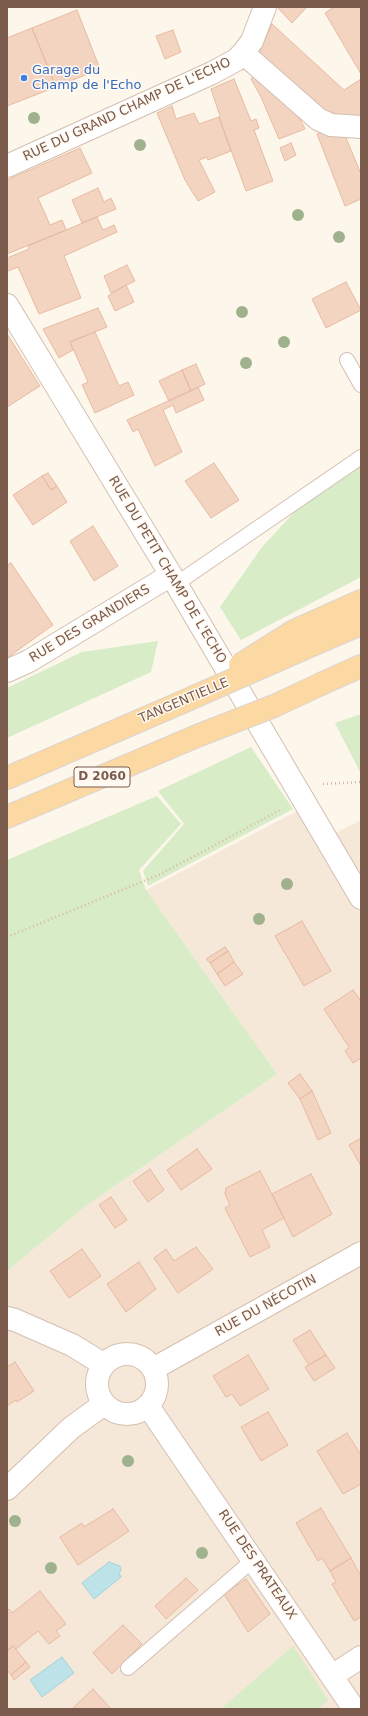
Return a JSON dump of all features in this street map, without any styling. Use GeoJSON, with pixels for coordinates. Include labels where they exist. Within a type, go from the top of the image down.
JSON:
{"type":"FeatureCollection","features":[{"type":"Feature","properties":{"kind":"main road"},"geometry":{"type":"LineString","coordinates":[[299,640],[361,601]]}},
{"type":"Feature","properties":{"kind":"main road","name":"TANGENTIELLE"},"geometry":{"type":"LineString","coordinates":[[7,778],[178,704],[299,640],[361,624]]}},
{"type":"Feature","properties":{"kind":"main road","name":"D 2060"},"geometry":{"type":"LineString","coordinates":[[7,817],[197,736],[274,706],[360,667]]}},
{"type":"Feature","properties":{"kind":"street","name":"RUE DU GRAND CHAMP DE L'ECHO"},"geometry":{"type":"LineString","coordinates":[[7,166],[212,73],[236,60],[244,53],[252,41],[265,7]]}},
{"type":"Feature","properties":{"kind":"street"},"geometry":{"type":"LineString","coordinates":[[244,53],[318,119],[331,125],[361,127]]}},
{"type":"Feature","properties":{"kind":"street","name":"RUE DU PETIT CHAMP DE L'ECHO"},"geometry":{"type":"LineString","coordinates":[[7,305],[174,580],[361,898]]}},
{"type":"Feature","properties":{"kind":"street","name":"RUE DES GRANDIERS"},"geometry":{"type":"LineString","coordinates":[[7,671],[29,661],[174,580]]}},
{"type":"Feature","properties":{"kind":"street","name":"RUE DU NÉCOTIN"},"geometry":{"type":"LineString","coordinates":[[162,1364],[361,1253]]}},
{"type":"Feature","properties":{"kind":"street"},"geometry":{"type":"LineString","coordinates":[[7,1318],[15,1320],[65,1342],[96,1359],[131,1353],[147,1361],[162,1364],[156,1378],[157,1388],[154,1398],[154,1414],[140,1411],[126,1414],[112,1410],[104,1404],[96,1387],[96,1359]]}},
{"type":"Feature","properties":{"kind":"street"},"geometry":{"type":"LineString","coordinates":[[7,1490],[71,1428],[104,1404]]}},
{"type":"Feature","properties":{"kind":"street","name":"RUE DES PRATEAUX"},"geometry":{"type":"LineString","coordinates":[[154,1414],[354,1709]]}},
{"type":"Feature","properties":{"kind":"street"},"geometry":{"type":"LineString","coordinates":[[332,1676],[361,1657]]}},
{"type":"Feature","properties":{"kind":"lane"},"geometry":{"type":"LineString","coordinates":[[347,360],[361,385]]}},
{"type":"Feature","properties":{"kind":"lane"},"geometry":{"type":"LineString","coordinates":[[174,580],[361,457]]}},
{"type":"Feature","properties":{"kind":"lane"},"geometry":{"type":"LineString","coordinates":[[128,1668],[253,1560]]}},
{"type":"Feature","properties":{"kind":"path"},"geometry":{"type":"LineString","coordinates":[[7,937],[161,874],[302,798],[326,782],[361,782]]}},
{"type":"Feature","properties":{"kind":"shaded area"},"geometry":{"type":"Polygon","coordinates":[[[299,810],[317,842],[361,820],[361,1709],[7,1709],[7,1271],[87,1205],[277,1074],[146,890],[299,810]]]}},
{"type":"Feature","properties":{"kind":"green space"},"geometry":{"type":"Polygon","coordinates":[[[361,462],[361,577],[241,640],[220,607],[262,547],[311,494],[361,462]]]}},
{"type":"Feature","properties":{"kind":"green space"},"geometry":{"type":"Polygon","coordinates":[[[158,641],[151,672],[7,738],[7,688],[82,652],[158,641]]]}},
{"type":"Feature","properties":{"kind":"green space"},"geometry":{"type":"Polygon","coordinates":[[[361,714],[361,774],[335,723],[361,714]]]}},
{"type":"Feature","properties":{"kind":"green space"},"geometry":{"type":"Polygon","coordinates":[[[251,747],[293,809],[148,886],[143,871],[184,824],[158,791],[251,747]]]}},
{"type":"Feature","properties":{"kind":"green space"},"geometry":{"type":"Polygon","coordinates":[[[157,796],[181,824],[139,870],[146,890],[277,1074],[87,1205],[7,1271],[7,860],[157,796]]]}},
{"type":"Feature","properties":{"kind":"green space"},"geometry":{"type":"Polygon","coordinates":[[[293,1646],[328,1700],[318,1709],[221,1709],[293,1646]]]}},
{"type":"Feature","properties":{"kind":"water"},"geometry":{"type":"Polygon","coordinates":[[[109,1562],[120,1566],[121,1571],[119,1573],[121,1577],[94,1599],[82,1583],[109,1562]]]}},
{"type":"Feature","properties":{"kind":"water"},"geometry":{"type":"Polygon","coordinates":[[[62,1657],[74,1673],[42,1697],[30,1680],[62,1657]]]}},
{"type":"Feature","properties":{"kind":"building"},"geometry":{"type":"Polygon","coordinates":[[[277,7],[307,7],[292,23],[277,7]]]}},
{"type":"Feature","properties":{"kind":"building"},"geometry":{"type":"Polygon","coordinates":[[[334,7],[361,7],[361,74],[325,13],[334,7]]]}},
{"type":"Feature","properties":{"kind":"building"},"geometry":{"type":"Polygon","coordinates":[[[77,10],[100,69],[56,87],[32,28],[77,10]]]}},
{"type":"Feature","properties":{"kind":"building"},"geometry":{"type":"Polygon","coordinates":[[[272,24],[344,90],[361,79],[361,117],[340,118],[319,107],[259,53],[272,24]]]}},
{"type":"Feature","properties":{"kind":"building"},"geometry":{"type":"Polygon","coordinates":[[[32,28],[56,87],[7,106],[7,38],[32,28]]]}},
{"type":"Feature","properties":{"kind":"building"},"geometry":{"type":"Polygon","coordinates":[[[173,30],[181,52],[165,59],[156,36],[173,30]]]}},
{"type":"Feature","properties":{"kind":"building"},"geometry":{"type":"Polygon","coordinates":[[[256,73],[293,105],[305,129],[279,139],[261,97],[251,79],[256,73]]]}},
{"type":"Feature","properties":{"kind":"building"},"geometry":{"type":"Polygon","coordinates":[[[234,79],[251,121],[256,119],[259,128],[254,130],[273,181],[246,191],[219,117],[220,116],[211,89],[234,79]]]}},
{"type":"Feature","properties":{"kind":"building"},"geometry":{"type":"Polygon","coordinates":[[[172,106],[176,119],[194,113],[199,124],[219,117],[231,151],[208,160],[207,157],[199,160],[215,192],[198,201],[185,180],[157,113],[172,106]]]}},
{"type":"Feature","properties":{"kind":"building"},"geometry":{"type":"Polygon","coordinates":[[[321,132],[344,133],[361,174],[361,199],[345,206],[317,134],[321,132]]]}},
{"type":"Feature","properties":{"kind":"building"},"geometry":{"type":"Polygon","coordinates":[[[291,143],[296,155],[285,161],[280,148],[291,143]]]}},
{"type":"Feature","properties":{"kind":"building"},"geometry":{"type":"Polygon","coordinates":[[[80,148],[92,173],[38,198],[50,225],[62,220],[66,230],[7,254],[7,180],[80,148]]]}},
{"type":"Feature","properties":{"kind":"building"},"geometry":{"type":"Polygon","coordinates":[[[98,188],[104,202],[111,198],[116,209],[82,223],[72,200],[98,188]]]}},
{"type":"Feature","properties":{"kind":"building"},"geometry":{"type":"Polygon","coordinates":[[[97,217],[103,230],[114,225],[117,232],[64,256],[81,298],[39,314],[18,267],[8,271],[7,258],[29,249],[28,246],[97,217]]]}},
{"type":"Feature","properties":{"kind":"building"},"geometry":{"type":"Polygon","coordinates":[[[127,265],[135,281],[111,293],[104,276],[127,265]]]}},
{"type":"Feature","properties":{"kind":"building"},"geometry":{"type":"Polygon","coordinates":[[[346,282],[361,310],[326,328],[312,299],[346,282]]]}},
{"type":"Feature","properties":{"kind":"building"},"geometry":{"type":"Polygon","coordinates":[[[126,285],[134,302],[115,311],[108,296],[126,285]]]}},
{"type":"Feature","properties":{"kind":"building"},"geometry":{"type":"Polygon","coordinates":[[[98,308],[107,327],[70,342],[73,350],[59,358],[43,329],[98,308]]]}},
{"type":"Feature","properties":{"kind":"building"},"geometry":{"type":"Polygon","coordinates":[[[95,332],[119,386],[128,382],[134,395],[95,413],[82,385],[88,382],[70,342],[95,332]]]}},
{"type":"Feature","properties":{"kind":"building"},"geometry":{"type":"Polygon","coordinates":[[[7,334],[40,386],[7,407],[7,334]]]}},
{"type":"Feature","properties":{"kind":"building"},"geometry":{"type":"Polygon","coordinates":[[[196,364],[205,384],[191,391],[182,370],[196,364]]]}},
{"type":"Feature","properties":{"kind":"building"},"geometry":{"type":"Polygon","coordinates":[[[182,370],[191,391],[169,401],[159,381],[182,370]]]}},
{"type":"Feature","properties":{"kind":"building"},"geometry":{"type":"Polygon","coordinates":[[[198,387],[204,400],[176,413],[173,405],[163,410],[182,452],[155,466],[138,429],[133,432],[127,420],[198,387]]]}},
{"type":"Feature","properties":{"kind":"building"},"geometry":{"type":"Polygon","coordinates":[[[214,463],[239,500],[211,518],[185,481],[214,463]]]}},
{"type":"Feature","properties":{"kind":"building"},"geometry":{"type":"Polygon","coordinates":[[[48,473],[57,486],[51,490],[42,476],[48,473]]]}},
{"type":"Feature","properties":{"kind":"building"},"geometry":{"type":"Polygon","coordinates":[[[42,476],[51,490],[57,486],[67,502],[33,525],[13,495],[42,476]]]}},
{"type":"Feature","properties":{"kind":"building"},"geometry":{"type":"Polygon","coordinates":[[[93,526],[118,566],[94,581],[70,541],[93,526]]]}},
{"type":"Feature","properties":{"kind":"building"},"geometry":{"type":"Polygon","coordinates":[[[11,563],[53,625],[7,658],[7,565],[11,563]]]}},
{"type":"Feature","properties":{"kind":"building"},"geometry":{"type":"Polygon","coordinates":[[[302,921],[331,971],[304,986],[275,936],[302,921]]]}},
{"type":"Feature","properties":{"kind":"building"},"geometry":{"type":"Polygon","coordinates":[[[225,947],[228,951],[210,963],[206,959],[225,947]]]}},
{"type":"Feature","properties":{"kind":"building"},"geometry":{"type":"Polygon","coordinates":[[[228,951],[234,962],[217,974],[210,963],[228,951]]]}},
{"type":"Feature","properties":{"kind":"building"},"geometry":{"type":"Polygon","coordinates":[[[234,962],[243,974],[225,986],[217,974],[234,962]]]}},
{"type":"Feature","properties":{"kind":"building"},"geometry":{"type":"Polygon","coordinates":[[[353,990],[361,1001],[361,1058],[353,1063],[345,1051],[349,1047],[324,1009],[353,990]]]}},
{"type":"Feature","properties":{"kind":"building"},"geometry":{"type":"Polygon","coordinates":[[[300,1074],[312,1091],[300,1099],[288,1083],[300,1074]]]}},
{"type":"Feature","properties":{"kind":"building"},"geometry":{"type":"Polygon","coordinates":[[[312,1091],[331,1133],[318,1140],[300,1099],[312,1091]]]}},
{"type":"Feature","properties":{"kind":"building"},"geometry":{"type":"Polygon","coordinates":[[[361,1138],[361,1166],[349,1145],[361,1138]]]}},
{"type":"Feature","properties":{"kind":"building"},"geometry":{"type":"Polygon","coordinates":[[[197,1149],[212,1169],[181,1190],[167,1170],[197,1149]]]}},
{"type":"Feature","properties":{"kind":"building"},"geometry":{"type":"Polygon","coordinates":[[[150,1169],[164,1190],[148,1202],[133,1181],[150,1169]]]}},
{"type":"Feature","properties":{"kind":"building"},"geometry":{"type":"Polygon","coordinates":[[[260,1171],[284,1218],[262,1230],[270,1247],[250,1257],[225,1208],[230,1205],[225,1194],[226,1188],[260,1171]]]}},
{"type":"Feature","properties":{"kind":"building"},"geometry":{"type":"Polygon","coordinates":[[[311,1174],[332,1214],[293,1237],[272,1194],[311,1174]]]}},
{"type":"Feature","properties":{"kind":"building"},"geometry":{"type":"Polygon","coordinates":[[[111,1197],[127,1220],[115,1228],[99,1205],[111,1197]]]}},
{"type":"Feature","properties":{"kind":"building"},"geometry":{"type":"Polygon","coordinates":[[[196,1247],[213,1269],[178,1293],[154,1258],[166,1249],[174,1261],[196,1247]]]}},
{"type":"Feature","properties":{"kind":"building"},"geometry":{"type":"Polygon","coordinates":[[[82,1249],[101,1276],[69,1298],[50,1271],[82,1249]]]}},
{"type":"Feature","properties":{"kind":"building"},"geometry":{"type":"Polygon","coordinates":[[[139,1262],[156,1289],[126,1312],[107,1284],[139,1262]]]}},
{"type":"Feature","properties":{"kind":"building"},"geometry":{"type":"Polygon","coordinates":[[[310,1330],[326,1355],[309,1365],[293,1340],[310,1330]]]}},
{"type":"Feature","properties":{"kind":"building"},"geometry":{"type":"Polygon","coordinates":[[[248,1355],[269,1389],[240,1406],[232,1394],[226,1397],[213,1376],[248,1355]]]}},
{"type":"Feature","properties":{"kind":"building"},"geometry":{"type":"Polygon","coordinates":[[[326,1355],[335,1368],[314,1381],[305,1367],[326,1355]]]}},
{"type":"Feature","properties":{"kind":"building"},"geometry":{"type":"Polygon","coordinates":[[[15,1362],[34,1391],[17,1402],[16,1400],[7,1406],[7,1367],[15,1362]]]}},
{"type":"Feature","properties":{"kind":"building"},"geometry":{"type":"Polygon","coordinates":[[[268,1412],[288,1445],[261,1461],[241,1427],[268,1412]]]}},
{"type":"Feature","properties":{"kind":"building"},"geometry":{"type":"Polygon","coordinates":[[[347,1433],[361,1455],[361,1484],[343,1494],[317,1451],[347,1433]]]}},
{"type":"Feature","properties":{"kind":"building"},"geometry":{"type":"Polygon","coordinates":[[[321,1508],[351,1558],[330,1571],[322,1558],[318,1561],[296,1523],[321,1508]]]}},
{"type":"Feature","properties":{"kind":"building"},"geometry":{"type":"Polygon","coordinates":[[[113,1509],[129,1531],[78,1565],[60,1537],[82,1523],[84,1527],[113,1509]]]}},
{"type":"Feature","properties":{"kind":"building"},"geometry":{"type":"Polygon","coordinates":[[[351,1558],[361,1576],[361,1617],[354,1621],[332,1584],[336,1582],[330,1571],[351,1558]]]}},
{"type":"Feature","properties":{"kind":"building"},"geometry":{"type":"Polygon","coordinates":[[[186,1578],[198,1590],[166,1619],[155,1606],[186,1578]]]}},
{"type":"Feature","properties":{"kind":"building"},"geometry":{"type":"Polygon","coordinates":[[[246,1579],[270,1614],[248,1632],[224,1594],[246,1579]]]}},
{"type":"Feature","properties":{"kind":"building"},"geometry":{"type":"Polygon","coordinates":[[[40,1591],[66,1624],[56,1631],[60,1636],[49,1644],[38,1631],[16,1649],[13,1646],[7,1651],[7,1611],[9,1609],[12,1613],[40,1591]]]}},
{"type":"Feature","properties":{"kind":"building"},"geometry":{"type":"Polygon","coordinates":[[[123,1625],[142,1644],[112,1674],[93,1653],[123,1625]]]}},
{"type":"Feature","properties":{"kind":"building"},"geometry":{"type":"Polygon","coordinates":[[[13,1646],[26,1662],[11,1675],[7,1670],[7,1651],[13,1646]]]}},
{"type":"Feature","properties":{"kind":"building"},"geometry":{"type":"Polygon","coordinates":[[[26,1662],[30,1667],[14,1680],[11,1675],[26,1662]]]}},
{"type":"Feature","properties":{"kind":"building"},"geometry":{"type":"Polygon","coordinates":[[[93,1689],[111,1709],[72,1709],[93,1689]]]}},
{"type":"Feature","properties":{"kind":"place","name":"Garage du Champ de l'Echo"},"geometry":{"type":"Point","coordinates":[24,78]}}]}
